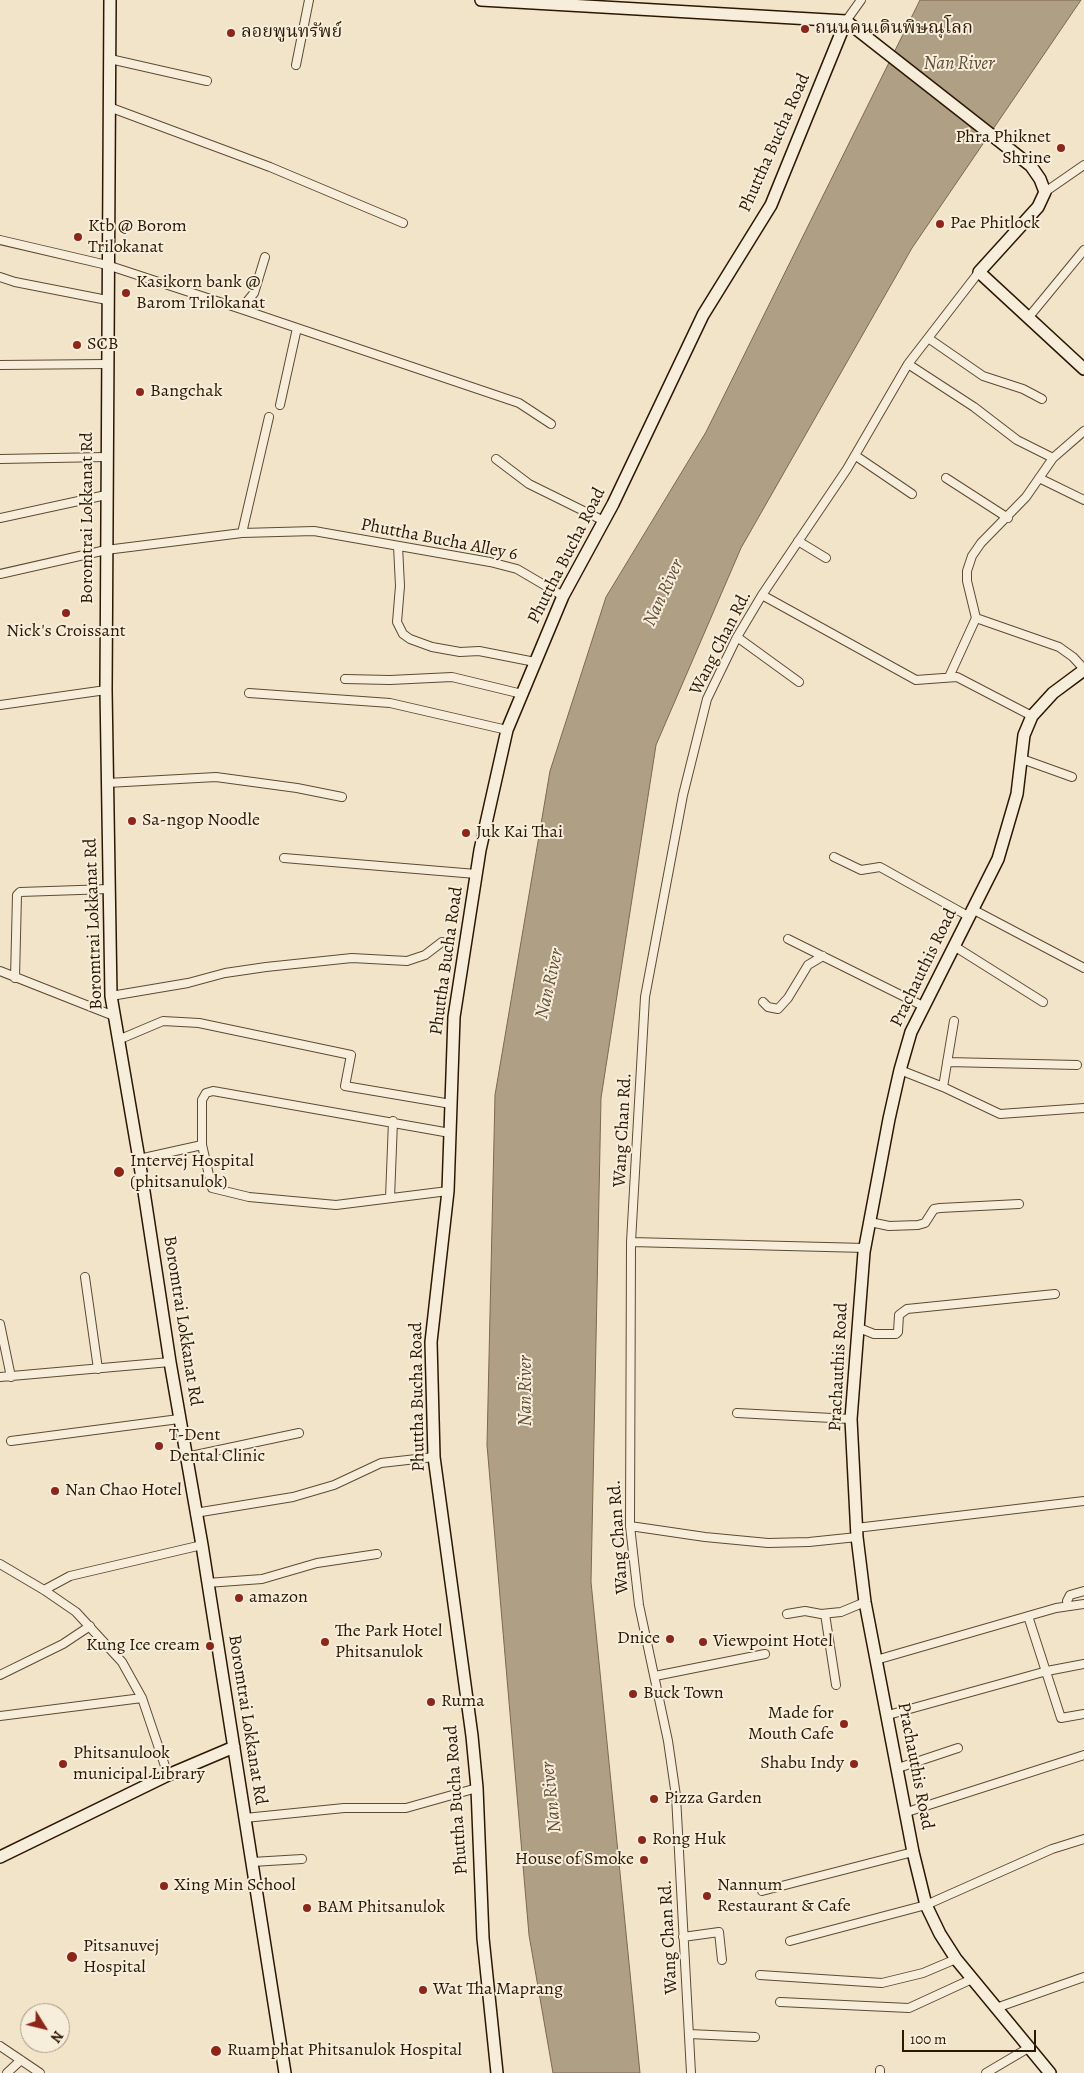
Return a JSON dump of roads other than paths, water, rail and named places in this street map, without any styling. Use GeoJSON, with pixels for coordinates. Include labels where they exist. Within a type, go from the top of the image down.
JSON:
{"type":"FeatureCollection","features":[{"type":"Feature","properties":{"kind":"street","name":"Boromtrai Lokkanat Rd"},"geometry":{"type":"LineString","coordinates":[[110,0],[106,364],[106,690],[111,996],[139,1159],[179,1419],[202,1545],[285,2073]]}},
{"type":"Feature","properties":{"kind":"street"},"geometry":{"type":"LineString","coordinates":[[296,65],[309,0]]}},
{"type":"Feature","properties":{"kind":"street"},"geometry":{"type":"LineString","coordinates":[[481,0],[846,21],[1031,166],[1045,192]]}},
{"type":"Feature","properties":{"kind":"street"},"geometry":{"type":"LineString","coordinates":[[846,21],[861,0]]}},
{"type":"Feature","properties":{"kind":"street","name":"Phuttha Bucha Road"},"geometry":{"type":"LineString","coordinates":[[497,2073],[483,1938],[477,1788],[434,1457],[430,1342],[448,1191],[454,1017],[476,874],[507,730],[563,596],[604,521],[703,314],[771,205],[846,21]]}},
{"type":"Feature","properties":{"kind":"street"},"geometry":{"type":"LineString","coordinates":[[110,59],[207,81]]}},
{"type":"Feature","properties":{"kind":"street"},"geometry":{"type":"LineString","coordinates":[[108,107],[270,167],[403,223]]}},
{"type":"Feature","properties":{"kind":"street"},"geometry":{"type":"LineString","coordinates":[[1084,165],[1045,192],[1038,208],[979,272],[1084,369]]}},
{"type":"Feature","properties":{"kind":"street"},"geometry":{"type":"LineString","coordinates":[[0,240],[107,265],[241,309],[519,403],[551,424]]}},
{"type":"Feature","properties":{"kind":"street"},"geometry":{"type":"LineString","coordinates":[[1028,318],[1084,250]]}},
{"type":"Feature","properties":{"kind":"street"},"geometry":{"type":"LineString","coordinates":[[241,309],[254,293],[265,257]]}},
{"type":"Feature","properties":{"kind":"street","name":"Wang Chan Rd."},"geometry":{"type":"LineString","coordinates":[[690,2073],[676,1796],[668,1741],[639,1605],[630,1526],[631,1242],[645,997],[683,794],[707,698],[737,637],[762,595],[856,456],[908,364],[979,272]]}},
{"type":"Feature","properties":{"kind":"street"},"geometry":{"type":"LineString","coordinates":[[0,277],[15,282],[107,300]]}},
{"type":"Feature","properties":{"kind":"street"},"geometry":{"type":"LineString","coordinates":[[280,405],[297,328]]}},
{"type":"Feature","properties":{"kind":"street"},"geometry":{"type":"LineString","coordinates":[[928,338],[982,376],[1023,389],[1042,399]]}},
{"type":"Feature","properties":{"kind":"street"},"geometry":{"type":"LineString","coordinates":[[0,365],[106,364]]}},
{"type":"Feature","properties":{"kind":"street"},"geometry":{"type":"LineString","coordinates":[[908,364],[974,408],[1016,440],[1053,458]]}},
{"type":"Feature","properties":{"kind":"street"},"geometry":{"type":"LineString","coordinates":[[242,533],[269,416]]}},
{"type":"Feature","properties":{"kind":"street"},"geometry":{"type":"LineString","coordinates":[[949,677],[976,618],[967,581],[967,571],[972,556],[981,543],[1008,518],[1053,458],[1084,431]]}},
{"type":"Feature","properties":{"kind":"street"},"geometry":{"type":"LineString","coordinates":[[0,459],[106,456]]}},
{"type":"Feature","properties":{"kind":"street"},"geometry":{"type":"LineString","coordinates":[[856,456],[912,494]]}},
{"type":"Feature","properties":{"kind":"street"},"geometry":{"type":"LineString","coordinates":[[496,459],[529,484],[604,521]]}},
{"type":"Feature","properties":{"kind":"street"},"geometry":{"type":"LineString","coordinates":[[946,478],[1008,518]]}},
{"type":"Feature","properties":{"kind":"street"},"geometry":{"type":"LineString","coordinates":[[1039,478],[1084,500]]}},
{"type":"Feature","properties":{"kind":"street"},"geometry":{"type":"LineString","coordinates":[[0,518],[106,495]]}},
{"type":"Feature","properties":{"kind":"street","name":"Phuttha Bucha Alley 6"},"geometry":{"type":"LineString","coordinates":[[0,574],[106,550],[242,533],[314,531],[490,562],[517,569],[563,596]]}},
{"type":"Feature","properties":{"kind":"street"},"geometry":{"type":"LineString","coordinates":[[798,541],[826,558]]}},
{"type":"Feature","properties":{"kind":"street"},"geometry":{"type":"LineString","coordinates":[[398,546],[400,586],[397,617],[403,634],[410,639],[432,647],[460,652],[479,650],[535,662]]}},
{"type":"Feature","properties":{"kind":"street"},"geometry":{"type":"LineString","coordinates":[[762,595],[916,680],[957,677],[968,681],[1032,716]]}},
{"type":"Feature","properties":{"kind":"street"},"geometry":{"type":"LineString","coordinates":[[976,618],[1059,647],[1073,657],[1082,674]]}},
{"type":"Feature","properties":{"kind":"street"},"geometry":{"type":"LineString","coordinates":[[737,637],[799,682]]}},
{"type":"Feature","properties":{"kind":"street","name":"Prachauthis Road"},"geometry":{"type":"LineString","coordinates":[[1050,2073],[956,1959],[940,1934],[926,1905],[913,1852],[907,1812],[865,1602],[857,1532],[851,1419],[865,1248],[900,1070],[911,1032],[922,1006],[998,859],[1017,794],[1024,735],[1032,716],[1053,693],[1082,674]]}},
{"type":"Feature","properties":{"kind":"street"},"geometry":{"type":"LineString","coordinates":[[345,678],[390,680],[452,677],[522,694]]}},
{"type":"Feature","properties":{"kind":"street"},"geometry":{"type":"LineString","coordinates":[[0,705],[106,690]]}},
{"type":"Feature","properties":{"kind":"street"},"geometry":{"type":"LineString","coordinates":[[249,693],[390,703],[507,730]]}},
{"type":"Feature","properties":{"kind":"street"},"geometry":{"type":"LineString","coordinates":[[1022,759],[1072,778]]}},
{"type":"Feature","properties":{"kind":"street"},"geometry":{"type":"LineString","coordinates":[[107,783],[216,777],[296,788],[342,797]]}},
{"type":"Feature","properties":{"kind":"street"},"geometry":{"type":"LineString","coordinates":[[834,857],[861,870],[880,867],[1084,968]]}},
{"type":"Feature","properties":{"kind":"street"},"geometry":{"type":"LineString","coordinates":[[284,858],[476,874]]}},
{"type":"Feature","properties":{"kind":"street"},"geometry":{"type":"LineString","coordinates":[[15,978],[17,895],[20,892],[109,889]]}},
{"type":"Feature","properties":{"kind":"street"},"geometry":{"type":"LineString","coordinates":[[788,939],[922,1006]]}},
{"type":"Feature","properties":{"kind":"street"},"geometry":{"type":"LineString","coordinates":[[111,996],[188,984],[225,973],[266,967],[352,958],[407,960],[425,955],[442,942]]}},
{"type":"Feature","properties":{"kind":"street"},"geometry":{"type":"LineString","coordinates":[[954,946],[1043,1002]]}},
{"type":"Feature","properties":{"kind":"street"},"geometry":{"type":"LineString","coordinates":[[763,1002],[768,1007],[778,1009],[788,998],[808,965],[823,956]]}},
{"type":"Feature","properties":{"kind":"street"},"geometry":{"type":"LineString","coordinates":[[0,971],[114,1016]]}},
{"type":"Feature","properties":{"kind":"street"},"geometry":{"type":"LineString","coordinates":[[118,1040],[163,1021],[199,1023],[351,1055],[346,1086],[451,1104]]}},
{"type":"Feature","properties":{"kind":"street"},"geometry":{"type":"LineString","coordinates":[[943,1087],[954,1021]]}},
{"type":"Feature","properties":{"kind":"street"},"geometry":{"type":"LineString","coordinates":[[947,1062],[1077,1065]]}},
{"type":"Feature","properties":{"kind":"street"},"geometry":{"type":"LineString","coordinates":[[900,1070],[943,1087],[1000,1114],[1084,1108]]}},
{"type":"Feature","properties":{"kind":"street"},"geometry":{"type":"LineString","coordinates":[[448,1191],[336,1205],[249,1197],[212,1188],[202,1145],[202,1100],[206,1093],[213,1090],[393,1121],[450,1133]]}},
{"type":"Feature","properties":{"kind":"street"},"geometry":{"type":"LineString","coordinates":[[390,1198],[393,1121]]}},
{"type":"Feature","properties":{"kind":"street"},"geometry":{"type":"LineString","coordinates":[[139,1159],[202,1145]]}},
{"type":"Feature","properties":{"kind":"street"},"geometry":{"type":"LineString","coordinates":[[870,1222],[889,1226],[918,1225],[925,1223],[934,1209],[1019,1204]]}},
{"type":"Feature","properties":{"kind":"street"},"geometry":{"type":"LineString","coordinates":[[631,1242],[865,1248]]}},
{"type":"Feature","properties":{"kind":"street"},"geometry":{"type":"LineString","coordinates":[[85,1277],[98,1369]]}},
{"type":"Feature","properties":{"kind":"street"},"geometry":{"type":"LineString","coordinates":[[859,1328],[874,1334],[896,1334],[898,1332],[899,1315],[907,1309],[1054,1294]]}},
{"type":"Feature","properties":{"kind":"street"},"geometry":{"type":"LineString","coordinates":[[0,1324],[10,1377]]}},
{"type":"Feature","properties":{"kind":"street"},"geometry":{"type":"LineString","coordinates":[[0,1377],[170,1362]]}},
{"type":"Feature","properties":{"kind":"street"},"geometry":{"type":"LineString","coordinates":[[737,1413],[851,1419]]}},
{"type":"Feature","properties":{"kind":"street"},"geometry":{"type":"LineString","coordinates":[[11,1442],[179,1419]]}},
{"type":"Feature","properties":{"kind":"street"},"geometry":{"type":"LineString","coordinates":[[186,1457],[298,1434]]}},
{"type":"Feature","properties":{"kind":"street"},"geometry":{"type":"LineString","coordinates":[[195,1513],[293,1498],[334,1485],[381,1463],[434,1457]]}},
{"type":"Feature","properties":{"kind":"street"},"geometry":{"type":"LineString","coordinates":[[630,1526],[705,1538],[768,1543],[809,1542],[857,1532],[1084,1501]]}},
{"type":"Feature","properties":{"kind":"street"},"geometry":{"type":"LineString","coordinates":[[44,1590],[70,1576],[202,1545]]}},
{"type":"Feature","properties":{"kind":"street"},"geometry":{"type":"LineString","coordinates":[[208,1583],[262,1579],[318,1563],[377,1554]]}},
{"type":"Feature","properties":{"kind":"street"},"geometry":{"type":"LineString","coordinates":[[0,1564],[44,1590],[76,1612],[122,1662],[142,1698],[168,1775]]}},
{"type":"Feature","properties":{"kind":"street"},"geometry":{"type":"LineString","coordinates":[[1068,1606],[1067,1601],[1070,1594],[1084,1591]]}},
{"type":"Feature","properties":{"kind":"street"},"geometry":{"type":"LineString","coordinates":[[787,1614],[841,1612],[865,1602]]}},
{"type":"Feature","properties":{"kind":"street"},"geometry":{"type":"LineString","coordinates":[[876,1660],[1028,1616],[1084,1604]]}},
{"type":"Feature","properties":{"kind":"street"},"geometry":{"type":"LineString","coordinates":[[825,1614],[836,1685]]}},
{"type":"Feature","properties":{"kind":"street"},"geometry":{"type":"LineString","coordinates":[[1028,1616],[1061,1718],[1084,1714]]}},
{"type":"Feature","properties":{"kind":"street"},"geometry":{"type":"LineString","coordinates":[[0,1675],[63,1644],[90,1626]]}},
{"type":"Feature","properties":{"kind":"street"},"geometry":{"type":"LineString","coordinates":[[655,1676],[765,1654]]}},
{"type":"Feature","properties":{"kind":"street"},"geometry":{"type":"LineString","coordinates":[[888,1715],[1047,1671],[1084,1664]]}},
{"type":"Feature","properties":{"kind":"street"},"geometry":{"type":"LineString","coordinates":[[0,1716],[142,1698]]}},
{"type":"Feature","properties":{"kind":"street"},"geometry":{"type":"LineString","coordinates":[[1,1853],[168,1775],[234,1747]]}},
{"type":"Feature","properties":{"kind":"street"},"geometry":{"type":"LineString","coordinates":[[898,1768],[958,1748]]}},
{"type":"Feature","properties":{"kind":"street"},"geometry":{"type":"LineString","coordinates":[[907,1812],[1084,1755]]}},
{"type":"Feature","properties":{"kind":"street"},"geometry":{"type":"LineString","coordinates":[[245,1818],[344,1808],[406,1808],[477,1788]]}},
{"type":"Feature","properties":{"kind":"street"},"geometry":{"type":"LineString","coordinates":[[790,1942],[926,1905],[1052,1849],[1084,1839]]}},
{"type":"Feature","properties":{"kind":"street"},"geometry":{"type":"LineString","coordinates":[[762,1892],[913,1852]]}},
{"type":"Feature","properties":{"kind":"street"},"geometry":{"type":"LineString","coordinates":[[252,1862],[302,1859]]}},
{"type":"Feature","properties":{"kind":"street"},"geometry":{"type":"LineString","coordinates":[[683,1937],[719,1932],[722,1960]]}},
{"type":"Feature","properties":{"kind":"street"},"geometry":{"type":"LineString","coordinates":[[760,1975],[882,1984],[923,1973],[956,1959]]}},
{"type":"Feature","properties":{"kind":"street"},"geometry":{"type":"LineString","coordinates":[[996,2008],[1084,1976]]}},
{"type":"Feature","properties":{"kind":"street"},"geometry":{"type":"LineString","coordinates":[[780,2002],[909,2008],[972,1979]]}},
{"type":"Feature","properties":{"kind":"street"},"geometry":{"type":"LineString","coordinates":[[689,2034],[755,2037]]}},
{"type":"Feature","properties":{"kind":"street"},"geometry":{"type":"LineString","coordinates":[[0,2046],[40,2073]]}},
{"type":"Feature","properties":{"kind":"street"},"geometry":{"type":"LineString","coordinates":[[986,2073],[1030,2047]]}},
{"type":"Feature","properties":{"kind":"street"},"geometry":{"type":"LineString","coordinates":[[7,2073],[21,2060]]}},
{"type":"Feature","properties":{"kind":"water","name":"Nan River"},"geometry":{"type":"Polygon","coordinates":[[[920,0],[1081,0],[912,248],[741,548],[656,745],[601,1098],[591,1582],[640,2073],[553,2073],[529,1935],[487,1445],[495,1095],[550,771],[606,597],[706,432],[920,0]]]}},
{"type":"Feature","properties":{"kind":"place","name":"ถนนคนเดินพิษณุโลก"},"geometry":{"type":"Point","coordinates":[805,29]}},
{"type":"Feature","properties":{"kind":"place","name":"ลอยพูนทรัพย์"},"geometry":{"type":"Point","coordinates":[231,33]}},
{"type":"Feature","properties":{"kind":"place","name":"Phra Phiknet Shrine"},"geometry":{"type":"Point","coordinates":[1061,148]}},
{"type":"Feature","properties":{"kind":"place","name":"Pae Phitlock"},"geometry":{"type":"Point","coordinates":[940,224]}},
{"type":"Feature","properties":{"kind":"place","name":"Ktb @ Borom Trilokanat"},"geometry":{"type":"Point","coordinates":[78,237]}},
{"type":"Feature","properties":{"kind":"place","name":"Kasikorn bank @ Barom Trilokanat"},"geometry":{"type":"Point","coordinates":[126,293]}},
{"type":"Feature","properties":{"kind":"place","name":"SCB"},"geometry":{"type":"Point","coordinates":[77,345]}},
{"type":"Feature","properties":{"kind":"place","name":"Bangchak"},"geometry":{"type":"Point","coordinates":[140,392]}},
{"type":"Feature","properties":{"kind":"place","name":"Nick's Croissant"},"geometry":{"type":"Point","coordinates":[66,613]}},
{"type":"Feature","properties":{"kind":"place","name":"Sa-ngop Noodle"},"geometry":{"type":"Point","coordinates":[132,821]}},
{"type":"Feature","properties":{"kind":"place","name":"Juk Kai Thai"},"geometry":{"type":"Point","coordinates":[466,833]}},
{"type":"Feature","properties":{"kind":"place","name":"Intervej Hospital (phitsanulok)"},"geometry":{"type":"Point","coordinates":[119,1172]}},
{"type":"Feature","properties":{"kind":"place","name":"T-Dent Dental Clinic"},"geometry":{"type":"Point","coordinates":[159,1446]}},
{"type":"Feature","properties":{"kind":"place","name":"Nan Chao Hotel"},"geometry":{"type":"Point","coordinates":[55,1491]}},
{"type":"Feature","properties":{"kind":"place","name":"amazon"},"geometry":{"type":"Point","coordinates":[239,1598]}},
{"type":"Feature","properties":{"kind":"place","name":"Dnice"},"geometry":{"type":"Point","coordinates":[670,1639]}},
{"type":"Feature","properties":{"kind":"place","name":"The Park Hotel Phitsanulok"},"geometry":{"type":"Point","coordinates":[325,1642]}},
{"type":"Feature","properties":{"kind":"place","name":"Viewpoint Hotel"},"geometry":{"type":"Point","coordinates":[703,1642]}},
{"type":"Feature","properties":{"kind":"place","name":"Kung Ice cream"},"geometry":{"type":"Point","coordinates":[210,1646]}},
{"type":"Feature","properties":{"kind":"place","name":"Buck Town"},"geometry":{"type":"Point","coordinates":[633,1694]}},
{"type":"Feature","properties":{"kind":"place","name":"Ruma"},"geometry":{"type":"Point","coordinates":[431,1702]}},
{"type":"Feature","properties":{"kind":"place","name":"Made for Mouth Cafe"},"geometry":{"type":"Point","coordinates":[844,1724]}},
{"type":"Feature","properties":{"kind":"place","name":"Phitsanulook municipal Library"},"geometry":{"type":"Point","coordinates":[63,1764]}},
{"type":"Feature","properties":{"kind":"place","name":"Shabu Indy"},"geometry":{"type":"Point","coordinates":[854,1764]}},
{"type":"Feature","properties":{"kind":"place","name":"Pizza Garden"},"geometry":{"type":"Point","coordinates":[654,1799]}},
{"type":"Feature","properties":{"kind":"place","name":"Rong Huk"},"geometry":{"type":"Point","coordinates":[642,1840]}},
{"type":"Feature","properties":{"kind":"place","name":"House of Smoke"},"geometry":{"type":"Point","coordinates":[644,1860]}},
{"type":"Feature","properties":{"kind":"place","name":"Xing Min School"},"geometry":{"type":"Point","coordinates":[164,1886]}},
{"type":"Feature","properties":{"kind":"place","name":"Nannum Restaurant & Cafe"},"geometry":{"type":"Point","coordinates":[707,1896]}},
{"type":"Feature","properties":{"kind":"place","name":"BAM Phitsanulok"},"geometry":{"type":"Point","coordinates":[307,1908]}},
{"type":"Feature","properties":{"kind":"place","name":"Pitsanuvej Hospital"},"geometry":{"type":"Point","coordinates":[72,1957]}},
{"type":"Feature","properties":{"kind":"place","name":"Wat Tha Maprang"},"geometry":{"type":"Point","coordinates":[423,1990]}},
{"type":"Feature","properties":{"kind":"place","name":"Ruamphat Phitsanulok Hospital"},"geometry":{"type":"Point","coordinates":[216,2051]}}]}
